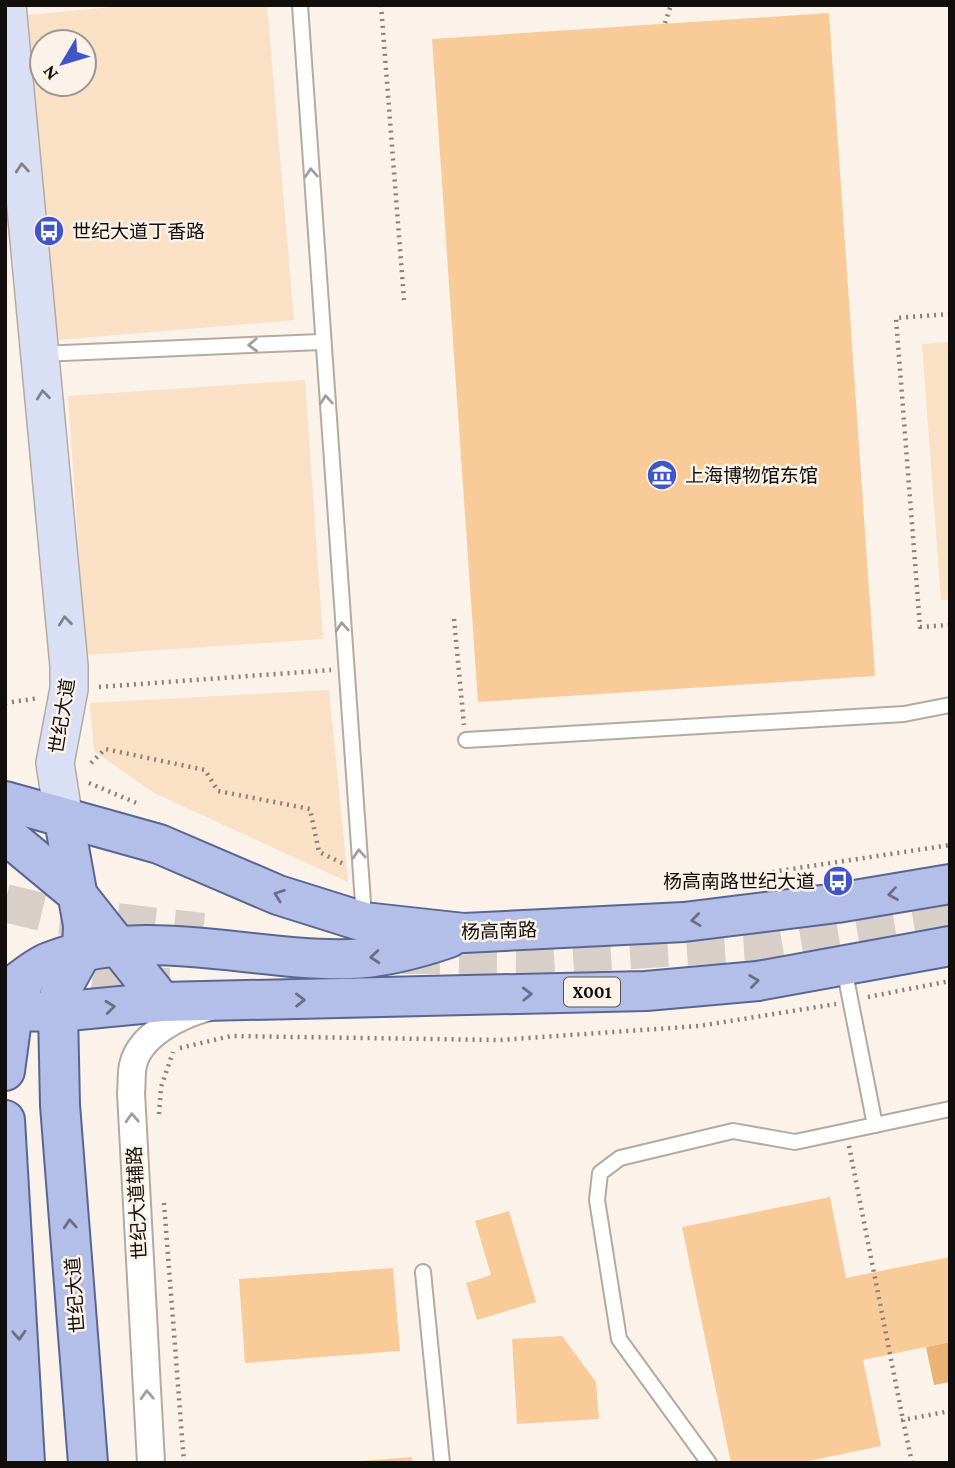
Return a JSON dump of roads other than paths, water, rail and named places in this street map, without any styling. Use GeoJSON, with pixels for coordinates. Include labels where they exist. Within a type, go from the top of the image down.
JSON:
{"type":"FeatureCollection","features":[{"type":"Feature","properties":{"kind":"main road","name":"杨高南路"},"geometry":{"type":"LineString","coordinates":[[5,802],[159,845],[278,895],[364,922],[464,933],[684,922],[836,903],[950,884]]}},
{"type":"Feature","properties":{"kind":"main road","name":"世纪大道"},"geometry":{"type":"LineString","coordinates":[[64,820],[83,925],[82,952],[60,992],[58,1013],[62,1122],[88,1463]]}},
{"type":"Feature","properties":{"kind":"main road"},"geometry":{"type":"LineString","coordinates":[[5,834],[76,893],[121,946],[162,1002]]}},
{"type":"Feature","properties":{"kind":"main road"},"geometry":{"type":"LineString","coordinates":[[10,1022],[47,962],[82,952],[121,946],[162,945],[348,959],[384,957],[464,933]]}},
{"type":"Feature","properties":{"kind":"main road","name":"X001"},"geometry":{"type":"LineString","coordinates":[[58,1013],[162,1002],[646,991],[718,986],[950,946]]}},
{"type":"Feature","properties":{"kind":"main road"},"geometry":{"type":"LineString","coordinates":[[10,1022],[58,1013]]}},
{"type":"Feature","properties":{"kind":"main road"},"geometry":{"type":"LineString","coordinates":[[10,1022],[62,1122]]}},
{"type":"Feature","properties":{"kind":"main road"},"geometry":{"type":"LineString","coordinates":[[5,1120],[25,1463]]}},
{"type":"Feature","properties":{"kind":"street","name":"世纪大道"},"geometry":{"type":"LineString","coordinates":[[7,5],[69,689],[55,757],[64,820]]}},
{"type":"Feature","properties":{"kind":"street","name":"世纪大道辅路"},"geometry":{"type":"LineString","coordinates":[[151,1463],[131,1093],[133,1064],[143,1045],[155,1033],[205,1009],[232,1001]]}},
{"type":"Feature","properties":{"kind":"lane"},"geometry":{"type":"LineString","coordinates":[[300,5],[321,342],[364,922]]}},
{"type":"Feature","properties":{"kind":"lane"},"geometry":{"type":"LineString","coordinates":[[39,354],[321,342]]}},
{"type":"Feature","properties":{"kind":"lane"},"geometry":{"type":"LineString","coordinates":[[466,740],[904,714],[950,705]]}},
{"type":"Feature","properties":{"kind":"lane"},"geometry":{"type":"LineString","coordinates":[[844,966],[875,1125]]}},
{"type":"Feature","properties":{"kind":"lane"},"geometry":{"type":"LineString","coordinates":[[709,1463],[619,1339],[597,1200],[600,1173],[620,1158],[733,1131],[795,1142],[950,1109]]}},
{"type":"Feature","properties":{"kind":"lane"},"geometry":{"type":"LineString","coordinates":[[423,1272],[442,1463]]}},
{"type":"Feature","properties":{"kind":"tunnel"},"geometry":{"type":"LineString","coordinates":[[5,903],[54,915],[203,932]]}},
{"type":"Feature","properties":{"kind":"tunnel"},"geometry":{"type":"LineString","coordinates":[[402,955],[535,956],[748,943],[950,909]]}},
{"type":"Feature","properties":{"kind":"tunnel"},"geometry":{"type":"LineString","coordinates":[[35,977],[118,987],[170,987]]}},
{"type":"Feature","properties":{"kind":"place","name":"世纪大道丁香路"},"geometry":{"type":"Point","coordinates":[49,231]}},
{"type":"Feature","properties":{"kind":"place","name":"上海博物馆东馆"},"geometry":{"type":"Point","coordinates":[662,475]}},
{"type":"Feature","properties":{"kind":"place","name":"杨高南路世纪大道"},"geometry":{"type":"Point","coordinates":[838,881]}}]}
